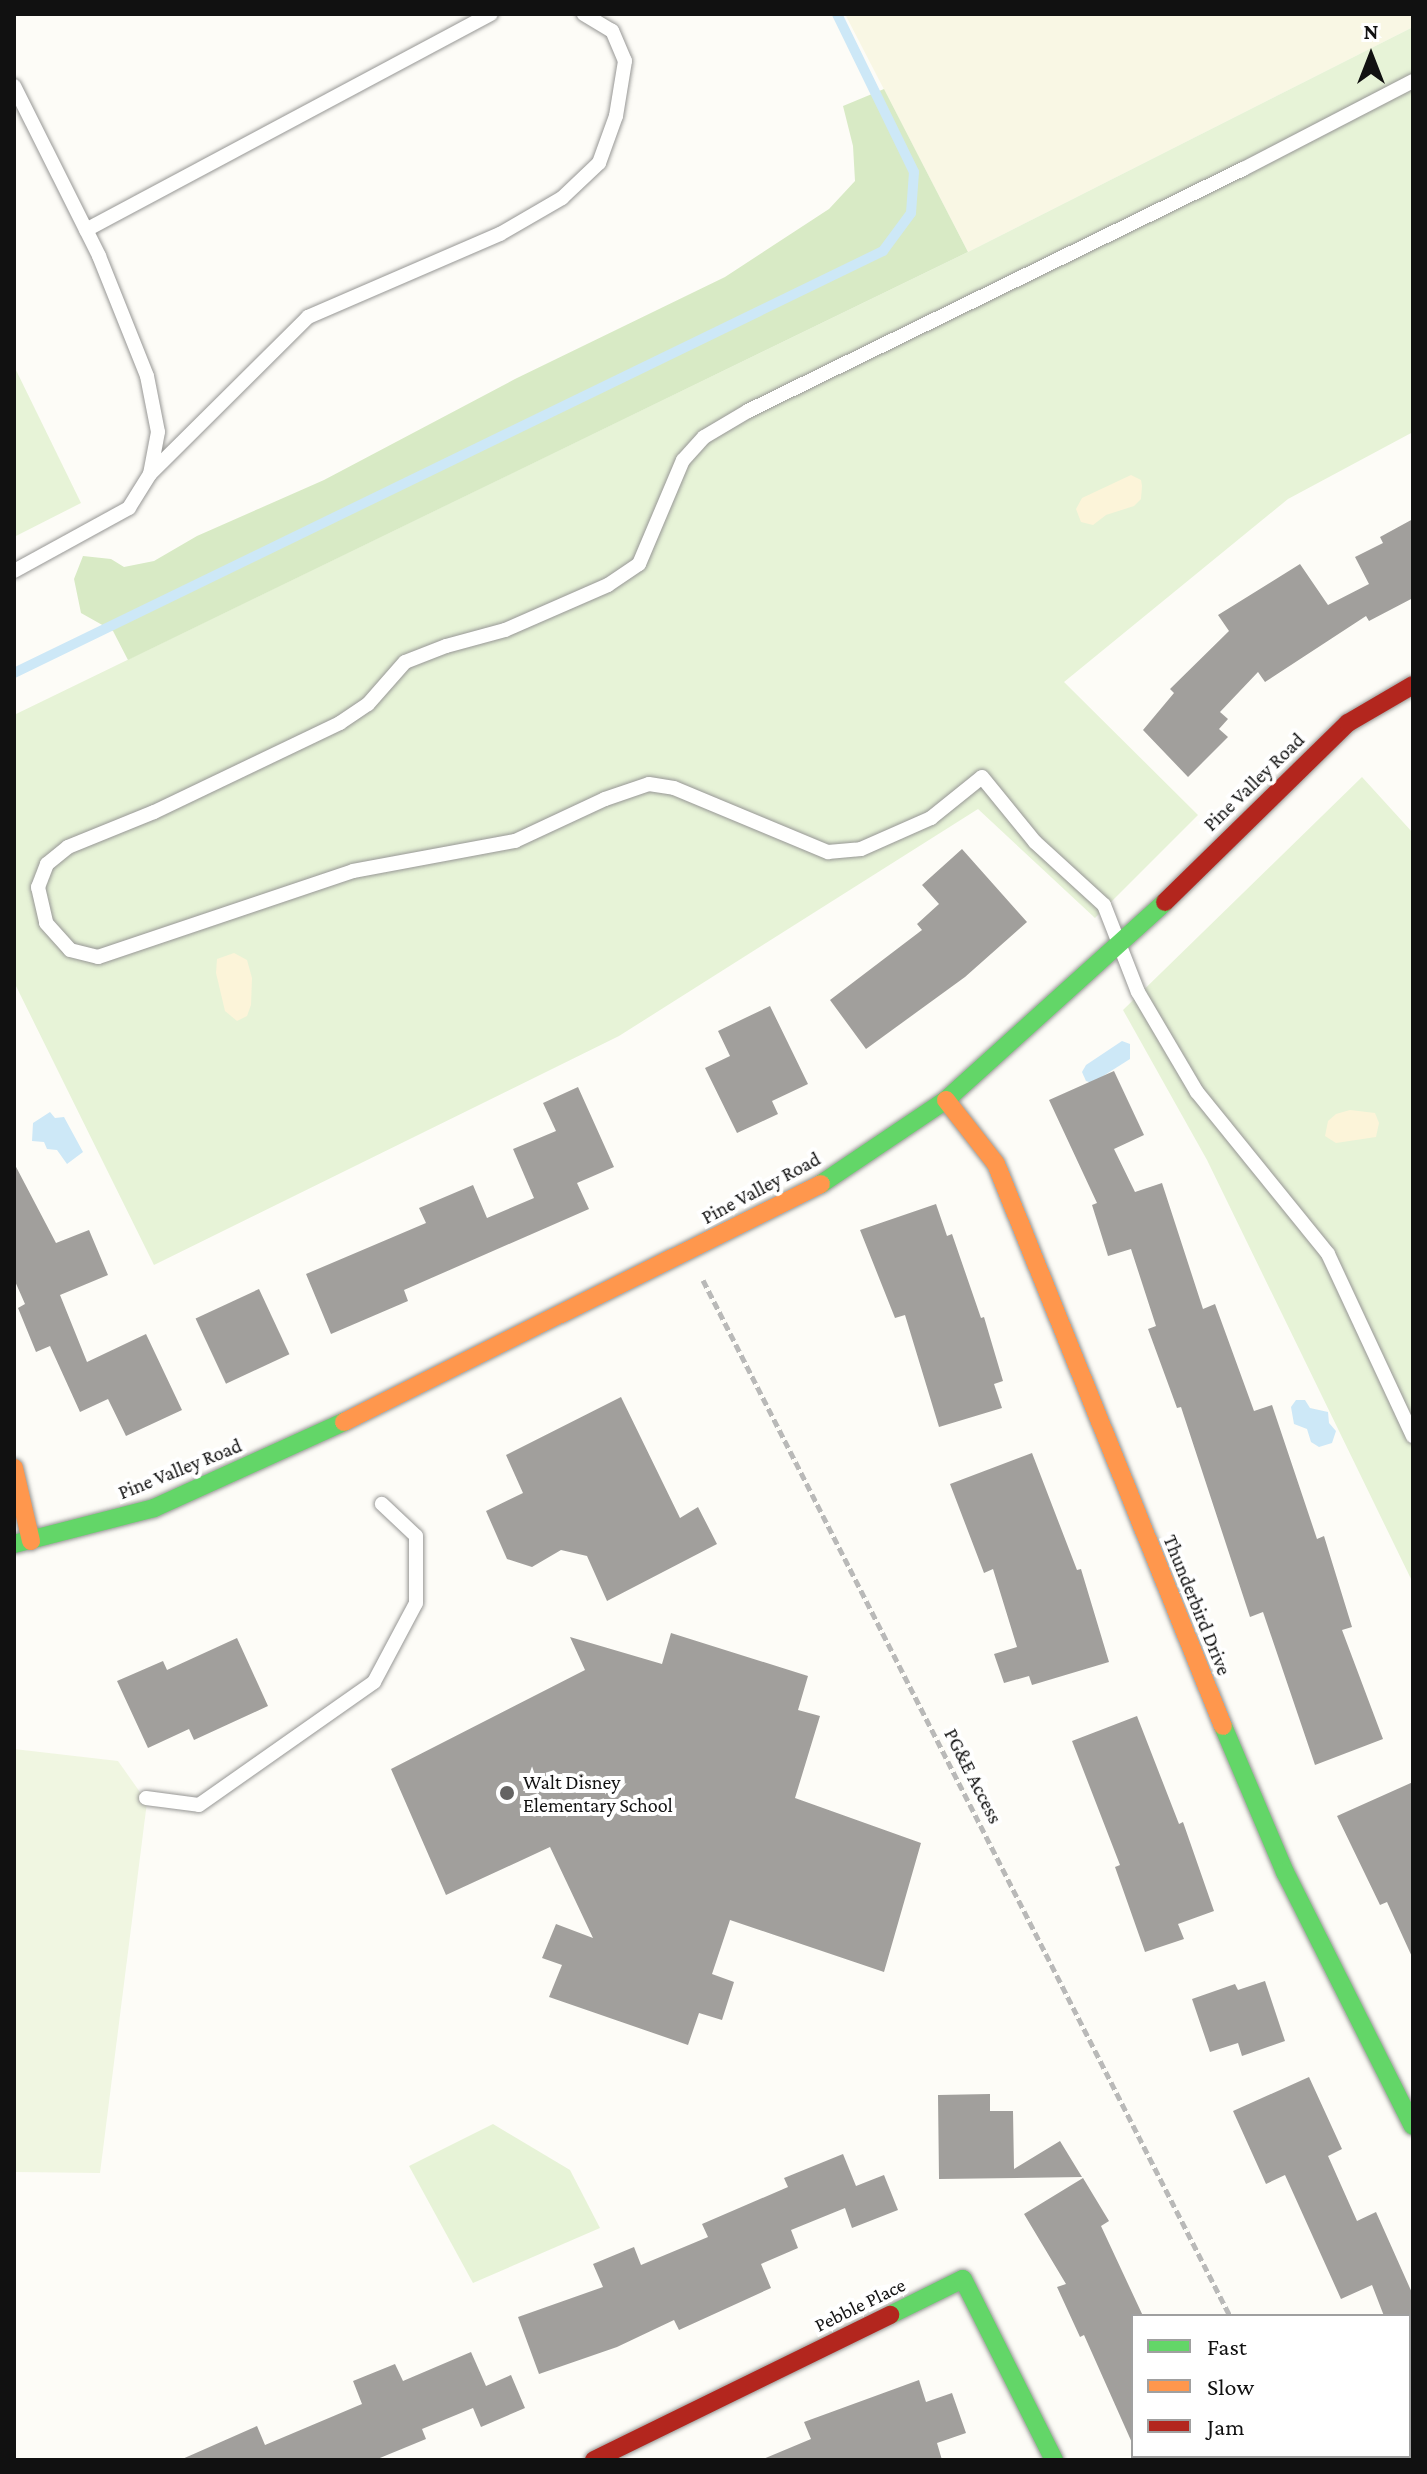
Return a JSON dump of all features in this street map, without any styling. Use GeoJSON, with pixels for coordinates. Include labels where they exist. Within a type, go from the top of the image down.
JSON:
{"type":"FeatureCollection","features":[{"type":"Feature","properties":{"kind":"street","name":"Pine Valley Road"},"geometry":{"type":"LineString","coordinates":[[22,1543],[154,1508],[347,1421],[814,1189],[946,1100],[1120,946],[1348,723],[1413,685]]}},
{"type":"Feature","properties":{"kind":"street","name":"Thunderbird Drive"},"geometry":{"type":"LineString","coordinates":[[946,1100],[996,1164],[1209,1694],[1285,1872],[1413,2126]]}},
{"type":"Feature","properties":{"kind":"street"},"geometry":{"type":"LineString","coordinates":[[14,1468],[22,1543]]}},
{"type":"Feature","properties":{"kind":"street","name":"Pebble Place"},"geometry":{"type":"LineString","coordinates":[[594,2460],[963,2279],[1054,2460]]}},
{"type":"Feature","properties":{"kind":"lane"},"geometry":{"type":"LineString","coordinates":[[86,230],[491,14]]}},
{"type":"Feature","properties":{"kind":"lane"},"geometry":{"type":"LineString","coordinates":[[14,571],[129,508],[150,474],[308,317],[500,234],[562,198],[599,163],[616,116],[625,61],[612,31],[584,14]]}},
{"type":"Feature","properties":{"kind":"lane"},"geometry":{"type":"LineString","coordinates":[[1413,81],[704,437],[683,460],[639,564],[619,578],[505,630],[446,646],[405,662],[368,704],[340,723],[154,812],[68,847],[47,864],[38,887],[46,923],[70,950],[98,957],[353,871],[515,841],[605,799],[649,784],[674,788],[828,852],[861,849],[931,818],[982,777],[1035,842],[1104,905],[1138,992],[1197,1092],[1328,1254],[1413,1436]]}},
{"type":"Feature","properties":{"kind":"lane"},"geometry":{"type":"LineString","coordinates":[[14,86],[86,230],[147,376],[158,432],[150,474]]}},
{"type":"Feature","properties":{"kind":"lane"},"geometry":{"type":"LineString","coordinates":[[146,1798],[199,1805],[374,1682],[416,1603],[416,1536],[382,1504]]}},
{"type":"Feature","properties":{"kind":"path","name":"PG&E Access"},"geometry":{"type":"LineString","coordinates":[[688,1251],[1229,2314]]}},
{"type":"Feature","properties":{"kind":"shaded area"},"geometry":{"type":"Polygon","coordinates":[[[845,14],[1413,14],[1413,27],[968,252],[845,14]]]}},
{"type":"Feature","properties":{"kind":"green space"},"geometry":{"type":"Polygon","coordinates":[[[1413,27],[1413,432],[1288,499],[1064,682],[1198,815],[1095,918],[978,809],[619,1036],[154,1265],[14,982],[14,715],[968,252],[1413,27]]]}},
{"type":"Feature","properties":{"kind":"green space"},"geometry":{"type":"Polygon","coordinates":[[[884,89],[968,252],[128,660],[113,631],[81,613],[74,579],[83,556],[111,559],[124,567],[154,561],[197,536],[324,480],[515,379],[725,277],[829,209],[855,181],[853,146],[843,106],[884,89]]]}},
{"type":"Feature","properties":{"kind":"green space"},"geometry":{"type":"Polygon","coordinates":[[[14,366],[81,503],[14,537],[14,366]]]}},
{"type":"Feature","properties":{"kind":"green space"},"geometry":{"type":"Polygon","coordinates":[[[1362,777],[1413,833],[1413,1583],[1207,1160],[1123,1010],[1362,777]]]}},
{"type":"Feature","properties":{"kind":"green space"},"geometry":{"type":"Polygon","coordinates":[[[14,1749],[118,1761],[147,1802],[100,2173],[14,2172],[14,1749]]]}},
{"type":"Feature","properties":{"kind":"green space"},"geometry":{"type":"Polygon","coordinates":[[[493,2124],[570,2170],[600,2228],[473,2283],[409,2166],[493,2124]]]}},
{"type":"Feature","properties":{"kind":"sand"},"geometry":{"type":"Polygon","coordinates":[[[1131,475],[1141,480],[1142,486],[1141,499],[1134,506],[1106,515],[1093,525],[1081,522],[1076,509],[1082,498],[1131,475]]]}},
{"type":"Feature","properties":{"kind":"sand"},"geometry":{"type":"Polygon","coordinates":[[[234,953],[247,960],[252,978],[251,1005],[247,1016],[237,1021],[225,1011],[216,973],[217,959],[234,953]]]}},
{"type":"Feature","properties":{"kind":"sand"},"geometry":{"type":"Polygon","coordinates":[[[1350,1110],[1375,1113],[1379,1123],[1376,1137],[1336,1143],[1325,1136],[1328,1121],[1336,1114],[1350,1110]]]}},
{"type":"Feature","properties":{"kind":"water"},"geometry":{"type":"Polygon","coordinates":[[[1122,1041],[1130,1044],[1130,1059],[1092,1083],[1086,1081],[1082,1072],[1086,1065],[1122,1041]]]}},
{"type":"Feature","properties":{"kind":"water"},"geometry":{"type":"Polygon","coordinates":[[[50,1112],[55,1118],[64,1117],[83,1152],[67,1164],[57,1150],[47,1149],[44,1142],[32,1141],[33,1123],[50,1112]]]}},
{"type":"Feature","properties":{"kind":"water"},"geometry":{"type":"Polygon","coordinates":[[[1296,1400],[1305,1400],[1310,1408],[1328,1412],[1329,1423],[1336,1431],[1332,1443],[1319,1447],[1311,1442],[1307,1429],[1294,1424],[1291,1407],[1296,1400]]]}},
{"type":"Feature","properties":{"kind":"building"},"geometry":{"type":"Polygon","coordinates":[[[1413,519],[1413,598],[1369,621],[1366,616],[1265,682],[1258,672],[1220,712],[1228,719],[1219,729],[1228,737],[1188,777],[1143,730],[1174,693],[1170,689],[1229,631],[1218,615],[1300,564],[1328,605],[1369,584],[1355,557],[1383,543],[1380,537],[1413,519]]]}},
{"type":"Feature","properties":{"kind":"building"},"geometry":{"type":"Polygon","coordinates":[[[962,849],[1027,922],[965,977],[866,1049],[830,1000],[922,930],[917,924],[939,904],[922,885],[962,849]]]}},
{"type":"Feature","properties":{"kind":"building"},"geometry":{"type":"Polygon","coordinates":[[[770,1006],[808,1084],[772,1101],[778,1114],[737,1133],[705,1068],[730,1056],[718,1031],[770,1006]]]}},
{"type":"Feature","properties":{"kind":"building"},"geometry":{"type":"Polygon","coordinates":[[[1114,1071],[1144,1135],[1114,1149],[1135,1192],[1162,1183],[1203,1309],[1215,1304],[1254,1411],[1272,1405],[1317,1539],[1324,1536],[1352,1627],[1342,1630],[1383,1739],[1315,1765],[1263,1612],[1250,1617],[1181,1407],[1177,1408],[1148,1329],[1156,1326],[1131,1249],[1108,1256],[1092,1205],[1097,1203],[1049,1100],[1114,1071]]]}},
{"type":"Feature","properties":{"kind":"building"},"geometry":{"type":"Polygon","coordinates":[[[578,1087],[614,1167],[577,1183],[589,1209],[404,1290],[408,1301],[331,1334],[306,1274],[426,1223],[419,1208],[473,1185],[487,1218],[534,1198],[513,1149],[556,1131],[543,1103],[578,1087]]]}},
{"type":"Feature","properties":{"kind":"building"},"geometry":{"type":"Polygon","coordinates":[[[14,1163],[56,1243],[89,1230],[108,1275],[60,1295],[87,1362],[146,1334],[182,1410],[126,1436],[108,1399],[80,1412],[50,1346],[36,1352],[18,1308],[25,1304],[14,1279],[14,1163]]]}},
{"type":"Feature","properties":{"kind":"building"},"geometry":{"type":"Polygon","coordinates":[[[936,1204],[947,1236],[952,1234],[981,1318],[984,1317],[1003,1381],[994,1384],[1002,1408],[939,1427],[905,1315],[895,1318],[860,1230],[936,1204]]]}},
{"type":"Feature","properties":{"kind":"building"},"geometry":{"type":"Polygon","coordinates":[[[259,1289],[289,1354],[226,1384],[196,1319],[259,1289]]]}},
{"type":"Feature","properties":{"kind":"building"},"geometry":{"type":"Polygon","coordinates":[[[621,1397],[680,1518],[698,1507],[717,1544],[607,1601],[587,1556],[561,1550],[532,1567],[507,1559],[486,1511],[523,1493],[506,1455],[621,1397]]]}},
{"type":"Feature","properties":{"kind":"building"},"geometry":{"type":"Polygon","coordinates":[[[1032,1453],[1077,1570],[1081,1569],[1109,1662],[1032,1685],[1029,1676],[1004,1683],[994,1654],[1017,1647],[993,1569],[984,1573],[950,1484],[1032,1453]]]}},
{"type":"Feature","properties":{"kind":"building"},"geometry":{"type":"Polygon","coordinates":[[[671,1633],[808,1676],[798,1710],[820,1716],[795,1798],[921,1843],[884,1972],[730,1920],[712,1974],[734,1982],[722,2020],[699,2013],[688,2045],[549,1997],[562,1965],[542,1958],[556,1924],[593,1938],[550,1847],[446,1895],[391,1769],[585,1670],[570,1637],[662,1664],[671,1633]]]}},
{"type":"Feature","properties":{"kind":"building"},"geometry":{"type":"Polygon","coordinates":[[[237,1638],[268,1706],[194,1740],[189,1729],[148,1748],[117,1681],[163,1661],[167,1670],[237,1638]]]}},
{"type":"Feature","properties":{"kind":"building"},"geometry":{"type":"Polygon","coordinates":[[[1137,1716],[1179,1824],[1183,1822],[1214,1911],[1178,1924],[1184,1939],[1145,1952],[1115,1867],[1120,1865],[1072,1741],[1137,1716]]]}},
{"type":"Feature","properties":{"kind":"building"},"geometry":{"type":"Polygon","coordinates":[[[1413,1782],[1413,1959],[1387,1902],[1380,1905],[1337,1816],[1413,1782]]]}},
{"type":"Feature","properties":{"kind":"building"},"geometry":{"type":"Polygon","coordinates":[[[1265,1981],[1285,2041],[1242,2056],[1238,2043],[1210,2052],[1192,1999],[1235,1984],[1238,1990],[1265,1981]]]}},
{"type":"Feature","properties":{"kind":"building"},"geometry":{"type":"Polygon","coordinates":[[[1309,2077],[1342,2149],[1328,2156],[1357,2221],[1376,2212],[1413,2295],[1413,2316],[1383,2314],[1372,2285],[1341,2299],[1285,2175],[1266,2184],[1233,2111],[1309,2077]]]}},
{"type":"Feature","properties":{"kind":"building"},"geometry":{"type":"Polygon","coordinates":[[[990,2094],[990,2111],[1013,2111],[1014,2169],[1060,2141],[1082,2177],[939,2179],[938,2095],[990,2094]]]}},
{"type":"Feature","properties":{"kind":"building"},"geometry":{"type":"Polygon","coordinates":[[[843,2154],[856,2186],[884,2175],[898,2210],[852,2228],[845,2208],[791,2230],[798,2248],[761,2264],[771,2288],[679,2330],[674,2320],[617,2347],[539,2374],[518,2317],[603,2287],[593,2264],[634,2247],[641,2265],[708,2237],[702,2224],[788,2187],[784,2178],[843,2154]]]}},
{"type":"Feature","properties":{"kind":"building"},"geometry":{"type":"Polygon","coordinates":[[[1083,2178],[1109,2221],[1101,2226],[1142,2314],[1131,2314],[1131,2441],[1084,2335],[1080,2337],[1057,2287],[1066,2284],[1024,2214],[1083,2178]]]}},
{"type":"Feature","properties":{"kind":"building"},"geometry":{"type":"Polygon","coordinates":[[[471,2352],[486,2386],[511,2375],[525,2408],[481,2427],[473,2408],[422,2429],[426,2439],[375,2460],[180,2460],[257,2426],[265,2445],[362,2404],[353,2381],[395,2364],[403,2381],[471,2352]]]}},
{"type":"Feature","properties":{"kind":"building"},"geometry":{"type":"Polygon","coordinates":[[[919,2380],[926,2402],[952,2393],[966,2433],[937,2443],[942,2460],[761,2460],[811,2439],[804,2422],[919,2380]]]}},
{"type":"Feature","properties":{"kind":"waterway"},"geometry":{"type":"LineString","coordinates":[[14,673],[883,251],[911,213],[914,172],[837,14]]}},
{"type":"Feature","properties":{"kind":"traffic: fast"},"geometry":{"type":"LineString","coordinates":[[821,1184],[946,1100],[1165,902]]}},
{"type":"Feature","properties":{"kind":"traffic: fast"},"geometry":{"type":"LineString","coordinates":[[14,1544],[154,1508],[344,1422]]}},
{"type":"Feature","properties":{"kind":"traffic: fast"},"geometry":{"type":"LineString","coordinates":[[1223,1726],[1285,1872],[1413,2126]]}},
{"type":"Feature","properties":{"kind":"traffic: fast"},"geometry":{"type":"LineString","coordinates":[[890,2315],[963,2279],[1054,2460]]}},
{"type":"Feature","properties":{"kind":"traffic: slow"},"geometry":{"type":"LineString","coordinates":[[946,1100],[996,1164],[1223,1726]]}},
{"type":"Feature","properties":{"kind":"traffic: slow"},"geometry":{"type":"LineString","coordinates":[[344,1422],[821,1184]]}},
{"type":"Feature","properties":{"kind":"traffic: slow"},"geometry":{"type":"LineString","coordinates":[[14,1468],[31,1541]]}},
{"type":"Feature","properties":{"kind":"traffic: jam"},"geometry":{"type":"LineString","coordinates":[[1165,902],[1348,723],[1413,685]]}},
{"type":"Feature","properties":{"kind":"traffic: jam"},"geometry":{"type":"LineString","coordinates":[[594,2460],[890,2315]]}},
{"type":"Feature","properties":{"kind":"place","name":"Walt Disney Elementary School"},"geometry":{"type":"Point","coordinates":[507,1793]}}]}
